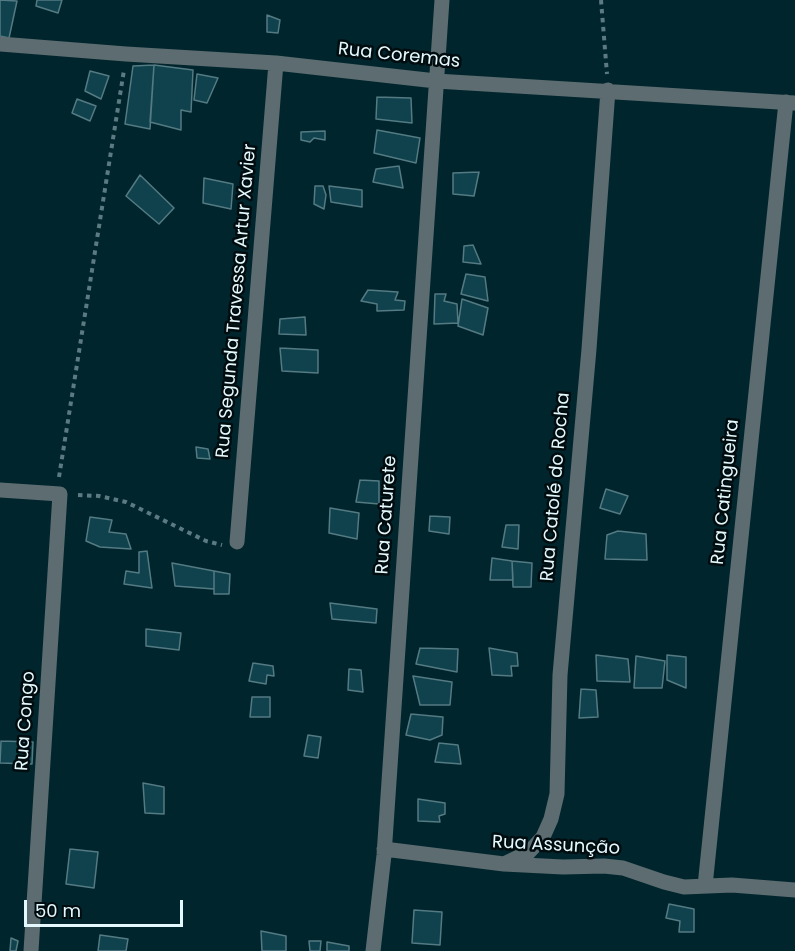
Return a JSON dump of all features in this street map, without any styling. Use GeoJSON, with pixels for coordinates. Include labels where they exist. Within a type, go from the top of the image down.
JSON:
{"type":"FeatureCollection","features":[{"type":"Feature","properties":{"kind":"street","name":"Rua Caturete"},"geometry":{"type":"LineString","coordinates":[[373,951],[384,849],[442,0]]}},
{"type":"Feature","properties":{"kind":"street","name":"Rua Coremas"},"geometry":{"type":"LineString","coordinates":[[0,44],[276,63],[436,81],[790,102]]}},
{"type":"Feature","properties":{"kind":"street","name":"Rua Segunda Travessa Artur Xavier"},"geometry":{"type":"LineString","coordinates":[[237,542],[276,63]]}},
{"type":"Feature","properties":{"kind":"street","name":"Rua Catolé do Rocha"},"geometry":{"type":"LineString","coordinates":[[504,864],[529,852],[543,837],[551,819],[557,794],[560,675],[589,349],[608,90]]}},
{"type":"Feature","properties":{"kind":"street","name":"Rua Catingueira"},"geometry":{"type":"LineString","coordinates":[[705,886],[790,102]]}},
{"type":"Feature","properties":{"kind":"street"},"geometry":{"type":"LineString","coordinates":[[0,490],[60,494]]}},
{"type":"Feature","properties":{"kind":"street","name":"Rua Congo"},"geometry":{"type":"LineString","coordinates":[[31,951],[60,494]]}},
{"type":"Feature","properties":{"kind":"street","name":"Rua Assunção"},"geometry":{"type":"LineString","coordinates":[[384,849],[504,864],[623,868],[684,887],[751,886],[795,890]]}},
{"type":"Feature","properties":{"kind":"path"},"geometry":{"type":"LineString","coordinates":[[601,0],[608,90]]}},
{"type":"Feature","properties":{"kind":"path"},"geometry":{"type":"LineString","coordinates":[[126,54],[59,471],[60,494],[99,496],[126,502],[206,540],[228,547],[237,542]]}},
{"type":"Feature","properties":{"kind":"building"},"geometry":{"type":"Polygon","coordinates":[[[0,0],[17,1],[9,38],[0,36],[0,0]]]}},
{"type":"Feature","properties":{"kind":"building"},"geometry":{"type":"Polygon","coordinates":[[[37,0],[62,0],[58,13],[36,6],[37,0]]]}},
{"type":"Feature","properties":{"kind":"building"},"geometry":{"type":"Polygon","coordinates":[[[267,15],[280,20],[278,33],[267,32],[267,15]]]}},
{"type":"Feature","properties":{"kind":"building"},"geometry":{"type":"Polygon","coordinates":[[[154,65],[150,129],[125,124],[133,66],[154,65]]]}},
{"type":"Feature","properties":{"kind":"building"},"geometry":{"type":"Polygon","coordinates":[[[154,65],[193,70],[191,112],[181,110],[181,130],[150,122],[154,65]]]}},
{"type":"Feature","properties":{"kind":"building"},"geometry":{"type":"Polygon","coordinates":[[[90,71],[109,76],[101,99],[85,91],[90,71]]]}},
{"type":"Feature","properties":{"kind":"building"},"geometry":{"type":"Polygon","coordinates":[[[197,74],[218,78],[207,103],[194,100],[197,74]]]}},
{"type":"Feature","properties":{"kind":"building"},"geometry":{"type":"Polygon","coordinates":[[[377,97],[411,98],[412,123],[376,119],[377,97]]]}},
{"type":"Feature","properties":{"kind":"building"},"geometry":{"type":"Polygon","coordinates":[[[77,99],[96,106],[90,121],[72,113],[77,99]]]}},
{"type":"Feature","properties":{"kind":"building"},"geometry":{"type":"Polygon","coordinates":[[[377,130],[420,138],[416,163],[374,153],[377,130]]]}},
{"type":"Feature","properties":{"kind":"building"},"geometry":{"type":"Polygon","coordinates":[[[325,131],[325,140],[314,138],[310,142],[301,140],[301,132],[325,131]]]}},
{"type":"Feature","properties":{"kind":"building"},"geometry":{"type":"Polygon","coordinates":[[[399,166],[403,188],[373,182],[376,169],[399,166]]]}},
{"type":"Feature","properties":{"kind":"building"},"geometry":{"type":"Polygon","coordinates":[[[479,172],[474,196],[453,194],[453,173],[479,172]]]}},
{"type":"Feature","properties":{"kind":"building"},"geometry":{"type":"Polygon","coordinates":[[[140,175],[174,208],[159,224],[126,196],[140,175]]]}},
{"type":"Feature","properties":{"kind":"building"},"geometry":{"type":"Polygon","coordinates":[[[204,178],[233,184],[231,209],[203,203],[204,178]]]}},
{"type":"Feature","properties":{"kind":"building"},"geometry":{"type":"Polygon","coordinates":[[[315,186],[323,186],[326,195],[324,209],[314,204],[315,186]]]}},
{"type":"Feature","properties":{"kind":"building"},"geometry":{"type":"Polygon","coordinates":[[[329,186],[362,190],[362,207],[331,202],[329,186]]]}},
{"type":"Feature","properties":{"kind":"building"},"geometry":{"type":"Polygon","coordinates":[[[473,245],[481,264],[463,262],[464,246],[473,245]]]}},
{"type":"Feature","properties":{"kind":"building"},"geometry":{"type":"Polygon","coordinates":[[[466,274],[485,277],[488,301],[461,294],[466,274]]]}},
{"type":"Feature","properties":{"kind":"building"},"geometry":{"type":"Polygon","coordinates":[[[368,290],[398,292],[395,300],[405,301],[404,310],[377,311],[377,304],[361,301],[368,290]]]}},
{"type":"Feature","properties":{"kind":"building"},"geometry":{"type":"Polygon","coordinates":[[[435,294],[446,294],[444,301],[457,304],[458,323],[434,324],[435,294]]]}},
{"type":"Feature","properties":{"kind":"building"},"geometry":{"type":"Polygon","coordinates":[[[462,299],[488,308],[483,335],[458,326],[462,299]]]}},
{"type":"Feature","properties":{"kind":"building"},"geometry":{"type":"Polygon","coordinates":[[[305,317],[306,335],[279,334],[280,319],[305,317]]]}},
{"type":"Feature","properties":{"kind":"building"},"geometry":{"type":"Polygon","coordinates":[[[280,348],[318,350],[318,373],[282,371],[280,348]]]}},
{"type":"Feature","properties":{"kind":"building"},"geometry":{"type":"Polygon","coordinates":[[[196,447],[208,449],[210,459],[197,458],[196,447]]]}},
{"type":"Feature","properties":{"kind":"building"},"geometry":{"type":"Polygon","coordinates":[[[360,480],[379,481],[379,504],[356,502],[360,480]]]}},
{"type":"Feature","properties":{"kind":"building"},"geometry":{"type":"Polygon","coordinates":[[[606,489],[628,496],[620,514],[600,508],[606,489]]]}},
{"type":"Feature","properties":{"kind":"building"},"geometry":{"type":"Polygon","coordinates":[[[330,508],[359,513],[357,539],[329,533],[330,508]]]}},
{"type":"Feature","properties":{"kind":"building"},"geometry":{"type":"Polygon","coordinates":[[[430,516],[450,517],[449,534],[429,531],[430,516]]]}},
{"type":"Feature","properties":{"kind":"building"},"geometry":{"type":"Polygon","coordinates":[[[90,517],[112,520],[109,532],[126,534],[131,549],[100,547],[86,541],[90,517]]]}},
{"type":"Feature","properties":{"kind":"building"},"geometry":{"type":"Polygon","coordinates":[[[506,525],[519,525],[518,549],[502,547],[506,525]]]}},
{"type":"Feature","properties":{"kind":"building"},"geometry":{"type":"Polygon","coordinates":[[[618,531],[646,534],[647,560],[605,559],[607,535],[618,531]]]}},
{"type":"Feature","properties":{"kind":"building"},"geometry":{"type":"Polygon","coordinates":[[[147,551],[152,588],[124,584],[126,571],[139,573],[139,552],[147,551]]]}},
{"type":"Feature","properties":{"kind":"building"},"geometry":{"type":"Polygon","coordinates":[[[492,558],[512,561],[513,580],[490,580],[492,558]]]}},
{"type":"Feature","properties":{"kind":"building"},"geometry":{"type":"Polygon","coordinates":[[[512,561],[532,563],[531,587],[513,587],[512,561]]]}},
{"type":"Feature","properties":{"kind":"building"},"geometry":{"type":"Polygon","coordinates":[[[172,563],[214,571],[214,589],[175,586],[172,563]]]}},
{"type":"Feature","properties":{"kind":"building"},"geometry":{"type":"Polygon","coordinates":[[[214,571],[230,574],[229,594],[214,594],[214,571]]]}},
{"type":"Feature","properties":{"kind":"building"},"geometry":{"type":"Polygon","coordinates":[[[330,603],[377,609],[376,623],[332,619],[330,603]]]}},
{"type":"Feature","properties":{"kind":"building"},"geometry":{"type":"Polygon","coordinates":[[[146,629],[181,633],[179,650],[146,646],[146,629]]]}},
{"type":"Feature","properties":{"kind":"building"},"geometry":{"type":"Polygon","coordinates":[[[420,648],[458,649],[457,672],[416,664],[420,648]]]}},
{"type":"Feature","properties":{"kind":"building"},"geometry":{"type":"Polygon","coordinates":[[[489,648],[517,653],[518,666],[511,666],[512,676],[492,675],[489,648]]]}},
{"type":"Feature","properties":{"kind":"building"},"geometry":{"type":"Polygon","coordinates":[[[596,655],[628,659],[630,682],[597,681],[596,655]]]}},
{"type":"Feature","properties":{"kind":"building"},"geometry":{"type":"Polygon","coordinates":[[[667,655],[686,657],[686,688],[667,680],[667,655]]]}},
{"type":"Feature","properties":{"kind":"building"},"geometry":{"type":"Polygon","coordinates":[[[636,656],[665,661],[662,688],[634,688],[636,656]]]}},
{"type":"Feature","properties":{"kind":"building"},"geometry":{"type":"Polygon","coordinates":[[[253,663],[273,666],[274,676],[267,675],[266,684],[249,681],[253,663]]]}},
{"type":"Feature","properties":{"kind":"building"},"geometry":{"type":"Polygon","coordinates":[[[349,669],[361,670],[363,692],[348,690],[349,669]]]}},
{"type":"Feature","properties":{"kind":"building"},"geometry":{"type":"Polygon","coordinates":[[[413,676],[452,682],[450,705],[420,705],[413,676]]]}},
{"type":"Feature","properties":{"kind":"building"},"geometry":{"type":"Polygon","coordinates":[[[581,689],[596,690],[598,717],[579,718],[581,689]]]}},
{"type":"Feature","properties":{"kind":"building"},"geometry":{"type":"Polygon","coordinates":[[[252,697],[270,697],[270,717],[250,717],[252,697]]]}},
{"type":"Feature","properties":{"kind":"building"},"geometry":{"type":"Polygon","coordinates":[[[411,714],[443,717],[442,735],[430,740],[406,735],[411,714]]]}},
{"type":"Feature","properties":{"kind":"building"},"geometry":{"type":"Polygon","coordinates":[[[308,735],[321,737],[318,758],[304,756],[308,735]]]}},
{"type":"Feature","properties":{"kind":"building"},"geometry":{"type":"Polygon","coordinates":[[[1,741],[33,742],[32,764],[0,763],[1,741]]]}},
{"type":"Feature","properties":{"kind":"building"},"geometry":{"type":"Polygon","coordinates":[[[439,743],[458,745],[461,764],[435,762],[439,743]]]}},
{"type":"Feature","properties":{"kind":"building"},"geometry":{"type":"Polygon","coordinates":[[[143,783],[164,787],[164,814],[145,813],[143,783]]]}},
{"type":"Feature","properties":{"kind":"building"},"geometry":{"type":"Polygon","coordinates":[[[418,799],[445,803],[445,814],[439,816],[440,822],[418,821],[418,799]]]}},
{"type":"Feature","properties":{"kind":"building"},"geometry":{"type":"Polygon","coordinates":[[[70,849],[98,852],[94,888],[66,884],[70,849]]]}},
{"type":"Feature","properties":{"kind":"building"},"geometry":{"type":"Polygon","coordinates":[[[669,904],[694,909],[694,932],[679,932],[680,921],[666,918],[669,904]]]}},
{"type":"Feature","properties":{"kind":"building"},"geometry":{"type":"Polygon","coordinates":[[[414,910],[442,912],[440,945],[412,943],[414,910]]]}},
{"type":"Feature","properties":{"kind":"building"},"geometry":{"type":"Polygon","coordinates":[[[261,931],[286,936],[286,951],[262,951],[261,931]]]}},
{"type":"Feature","properties":{"kind":"building"},"geometry":{"type":"Polygon","coordinates":[[[100,935],[128,939],[126,951],[98,951],[100,935]]]}},
{"type":"Feature","properties":{"kind":"building"},"geometry":{"type":"Polygon","coordinates":[[[11,938],[18,941],[16,951],[10,951],[11,938]]]}},
{"type":"Feature","properties":{"kind":"building"},"geometry":{"type":"Polygon","coordinates":[[[309,941],[321,941],[320,951],[310,951],[309,941]]]}},
{"type":"Feature","properties":{"kind":"building"},"geometry":{"type":"Polygon","coordinates":[[[327,942],[349,946],[349,951],[327,951],[327,942]]]}}]}
